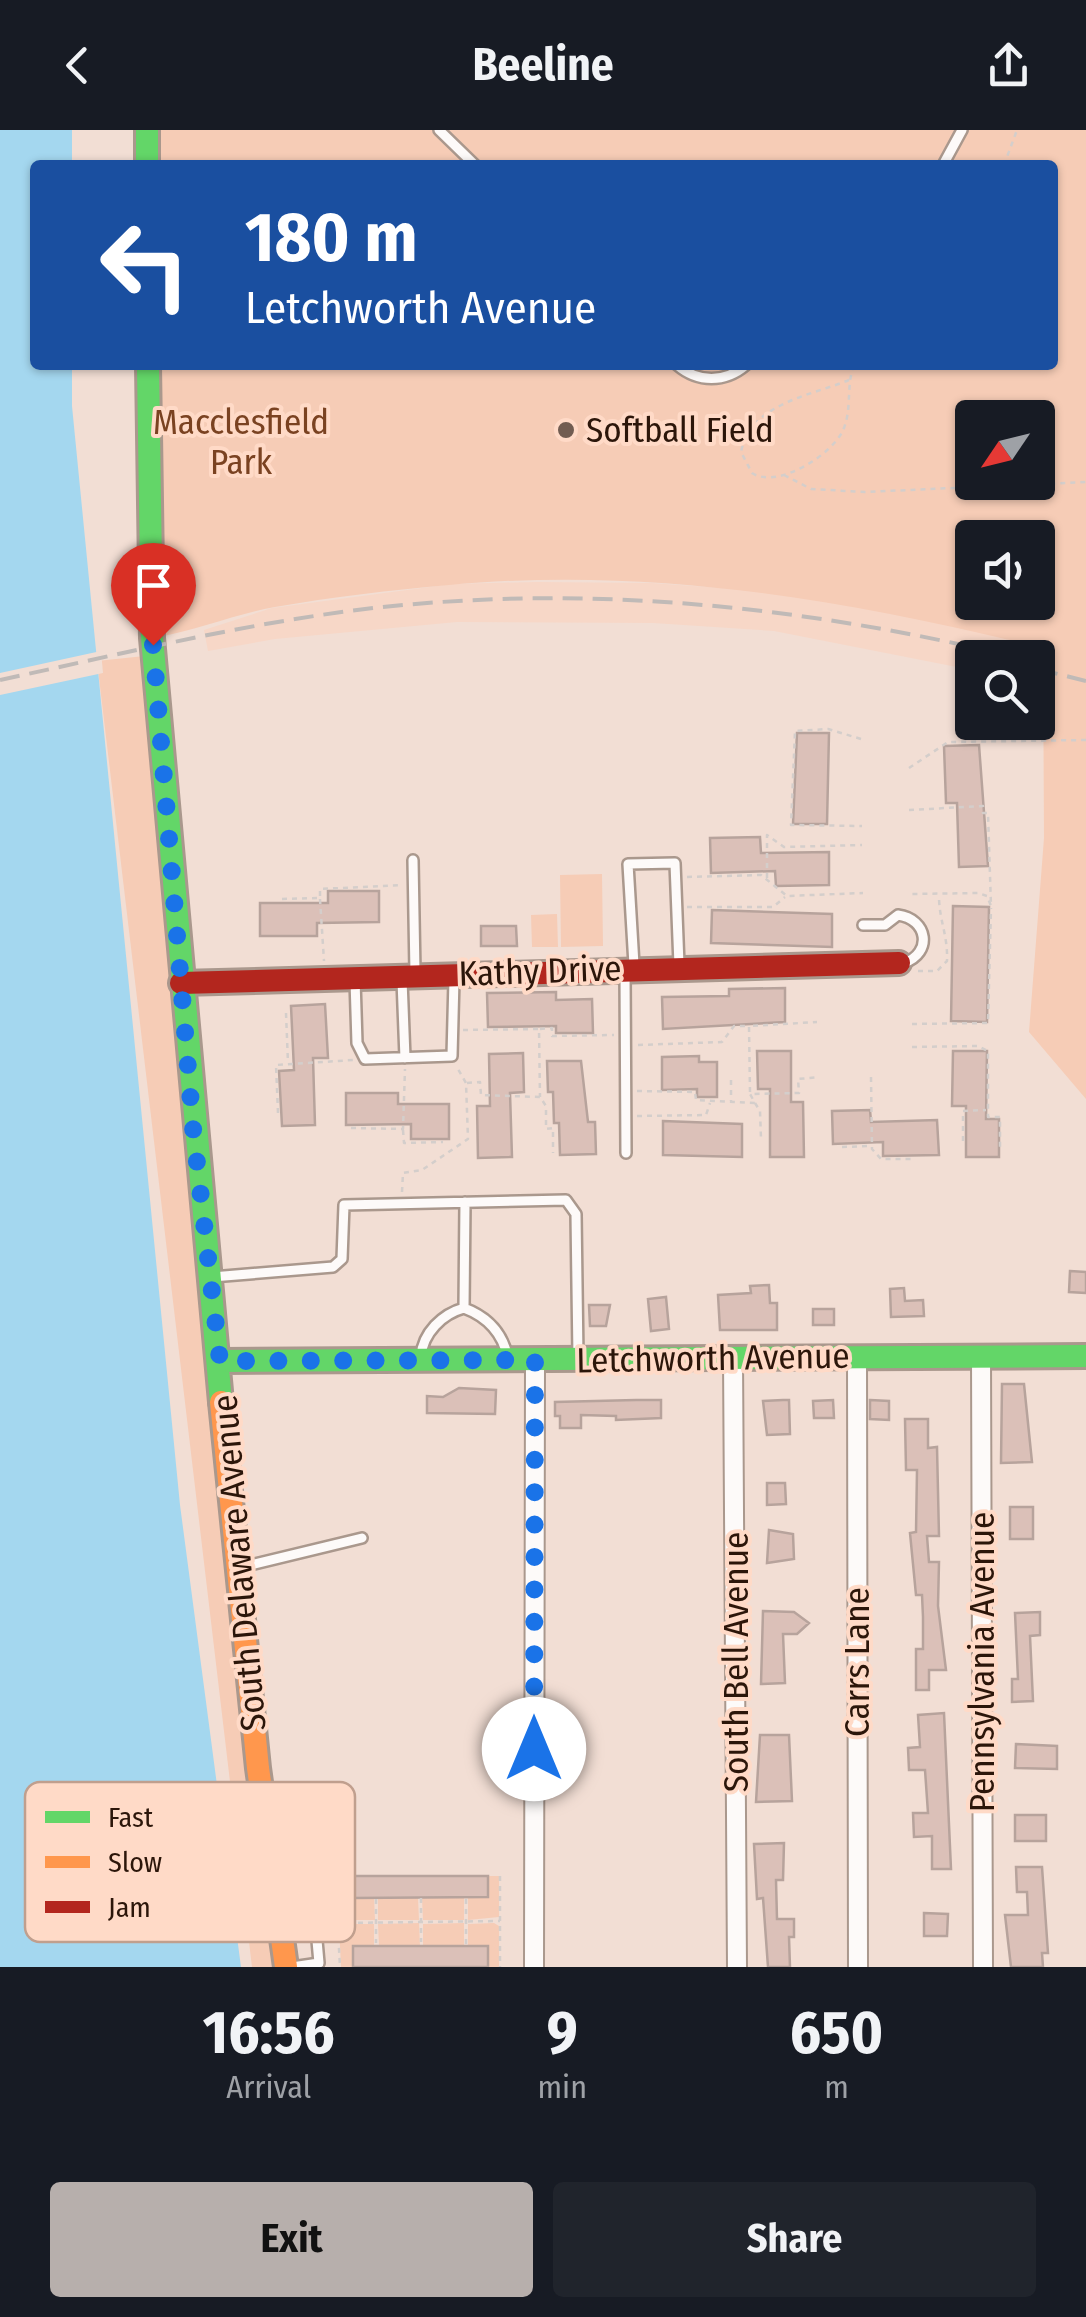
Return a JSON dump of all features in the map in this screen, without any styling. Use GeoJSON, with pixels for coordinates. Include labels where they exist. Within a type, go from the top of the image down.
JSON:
{"type":"FeatureCollection","features":[{"type":"Feature","properties":{"kind":"main road"},"geometry":{"type":"LineString","coordinates":[[147,130],[147,160]]}},
{"type":"Feature","properties":{"kind":"main road","name":"South Delaware Avenue"},"geometry":{"type":"LineString","coordinates":[[148,370],[150,582],[180,983],[263,1782]]}},
{"type":"Feature","properties":{"kind":"main road","name":"Kathy Drive"},"geometry":{"type":"LineString","coordinates":[[180,983],[680,966],[905,967]]}},
{"type":"Feature","properties":{"kind":"main road","name":"Letchworth Avenue"},"geometry":{"type":"LineString","coordinates":[[220,1361],[420,1363],[1086,1356]]}},
{"type":"Feature","properties":{"kind":"main road","name":"South Delaware Avenue"},"geometry":{"type":"LineString","coordinates":[[285,1942],[290,1967]]}},
{"type":"Feature","properties":{"kind":"street","name":"Pennsylvania Avenue"},"geometry":{"type":"LineString","coordinates":[[981,1356],[983,1967]]}},
{"type":"Feature","properties":{"kind":"street","name":"Carrs Lane"},"geometry":{"type":"LineString","coordinates":[[858,1357],[858,1967]]}},
{"type":"Feature","properties":{"kind":"street","name":"South Bell Avenue"},"geometry":{"type":"LineString","coordinates":[[733,1358],[737,1967]]}},
{"type":"Feature","properties":{"kind":"street"},"geometry":{"type":"LineString","coordinates":[[534,1967],[535,1360]]}},
{"type":"Feature","properties":{"kind":"lane"},"geometry":{"type":"LineString","coordinates":[[439,130],[469,160]]}},
{"type":"Feature","properties":{"kind":"lane"},"geometry":{"type":"LineString","coordinates":[[946,160],[962,130]]}},
{"type":"Feature","properties":{"kind":"lane"},"geometry":{"type":"LineString","coordinates":[[684,370],[716,379],[735,370]]}},
{"type":"Feature","properties":{"kind":"lane"},"geometry":{"type":"LineString","coordinates":[[406,1058],[413,860]]}},
{"type":"Feature","properties":{"kind":"lane"},"geometry":{"type":"LineString","coordinates":[[626,1153],[628,864],[675,863],[680,966]]}},
{"type":"Feature","properties":{"kind":"lane"},"geometry":{"type":"LineString","coordinates":[[863,925],[885,925],[898,915],[920,925],[923,948],[905,967]]}},
{"type":"Feature","properties":{"kind":"lane"},"geometry":{"type":"LineString","coordinates":[[355,977],[357,1043],[364,1059],[406,1058],[452,1056],[454,974]]}},
{"type":"Feature","properties":{"kind":"lane"},"geometry":{"type":"LineString","coordinates":[[210,1278],[333,1267],[342,1258],[344,1205],[566,1200],[576,1214],[578,1360]]}},
{"type":"Feature","properties":{"kind":"lane"},"geometry":{"type":"LineString","coordinates":[[464,1202],[464,1308]]}},
{"type":"Feature","properties":{"kind":"lane"},"geometry":{"type":"LineString","coordinates":[[464,1308],[492,1325],[504,1342],[508,1361]]}},
{"type":"Feature","properties":{"kind":"lane"},"geometry":{"type":"LineString","coordinates":[[420,1363],[422,1341],[436,1324],[464,1308]]}},
{"type":"Feature","properties":{"kind":"lane"},"geometry":{"type":"LineString","coordinates":[[239,1568],[362,1538]]}},
{"type":"Feature","properties":{"kind":"lane"},"geometry":{"type":"LineString","coordinates":[[290,1967],[320,1963],[318,1942]]}},
{"type":"Feature","properties":{"kind":"path"},"geometry":{"type":"LineString","coordinates":[[1006,160],[1016,130]]}},
{"type":"Feature","properties":{"kind":"path"},"geometry":{"type":"LineString","coordinates":[[849,380],[770,410],[746,436],[742,459],[752,473],[771,479],[811,460],[843,432],[850,411],[852,370]]}},
{"type":"Feature","properties":{"kind":"path"},"geometry":{"type":"LineString","coordinates":[[782,474],[811,489],[864,492],[1086,482]]}},
{"type":"Feature","properties":{"kind":"path"},"geometry":{"type":"LineString","coordinates":[[860,740],[828,729],[795,730],[791,825],[862,826]]}},
{"type":"Feature","properties":{"kind":"path"},"geometry":{"type":"LineString","coordinates":[[908,768],[948,742],[1086,740]]}},
{"type":"Feature","properties":{"kind":"path"},"geometry":{"type":"LineString","coordinates":[[909,810],[983,806],[983,813],[988,813],[991,906],[988,1023],[912,1024]]}},
{"type":"Feature","properties":{"kind":"path"},"geometry":{"type":"LineString","coordinates":[[766,880],[767,835],[784,847],[862,844]]}},
{"type":"Feature","properties":{"kind":"path"},"geometry":{"type":"LineString","coordinates":[[675,877],[761,875],[786,896]]}},
{"type":"Feature","properties":{"kind":"path"},"geometry":{"type":"LineString","coordinates":[[324,978],[320,888],[414,885]]}},
{"type":"Feature","properties":{"kind":"path"},"geometry":{"type":"LineString","coordinates":[[677,907],[774,907],[786,896],[863,892]]}},
{"type":"Feature","properties":{"kind":"path"},"geometry":{"type":"LineString","coordinates":[[910,894],[978,893],[987,896],[991,906]]}},
{"type":"Feature","properties":{"kind":"path"},"geometry":{"type":"LineString","coordinates":[[905,967],[937,971],[948,961],[948,928],[939,916],[938,894]]}},
{"type":"Feature","properties":{"kind":"path"},"geometry":{"type":"LineString","coordinates":[[282,899],[320,898]]}},
{"type":"Feature","properties":{"kind":"path"},"geometry":{"type":"LineString","coordinates":[[286,1012],[288,1064]]}},
{"type":"Feature","properties":{"kind":"path"},"geometry":{"type":"LineString","coordinates":[[452,1030],[552,1028],[552,1036],[722,1042],[734,1026],[817,1022]]}},
{"type":"Feature","properties":{"kind":"path"},"geometry":{"type":"LineString","coordinates":[[749,1026],[750,1094],[760,1111],[761,1139]]}},
{"type":"Feature","properties":{"kind":"path"},"geometry":{"type":"LineString","coordinates":[[538,1029],[540,1097],[546,1106],[546,1129],[552,1128],[553,1153]]}},
{"type":"Feature","properties":{"kind":"path"},"geometry":{"type":"LineString","coordinates":[[912,1047],[978,1046],[988,1052],[988,1117],[1000,1118],[1000,1148]]}},
{"type":"Feature","properties":{"kind":"path"},"geometry":{"type":"LineString","coordinates":[[402,1204],[402,1173],[422,1170],[468,1139],[466,1083],[452,1056]]}},
{"type":"Feature","properties":{"kind":"path"},"geometry":{"type":"LineString","coordinates":[[406,1058],[404,1143],[443,1142]]}},
{"type":"Feature","properties":{"kind":"path"},"geometry":{"type":"LineString","coordinates":[[278,1113],[276,1065],[364,1059]]}},
{"type":"Feature","properties":{"kind":"path"},"geometry":{"type":"LineString","coordinates":[[750,1094],[798,1093],[798,1080],[819,1077]]}},
{"type":"Feature","properties":{"kind":"path"},"geometry":{"type":"LineString","coordinates":[[871,1077],[871,1146],[878,1158],[912,1159]]}},
{"type":"Feature","properties":{"kind":"path"},"geometry":{"type":"LineString","coordinates":[[731,1080],[731,1103]]}},
{"type":"Feature","properties":{"kind":"path"},"geometry":{"type":"LineString","coordinates":[[466,1083],[480,1082],[481,1094],[540,1097]]}},
{"type":"Feature","properties":{"kind":"path"},"geometry":{"type":"LineString","coordinates":[[651,1091],[694,1092],[696,1100],[711,1102],[755,1103]]}},
{"type":"Feature","properties":{"kind":"path"},"geometry":{"type":"LineString","coordinates":[[651,1116],[706,1115],[711,1102]]}},
{"type":"Feature","properties":{"kind":"path"},"geometry":{"type":"LineString","coordinates":[[963,1142],[963,1111],[988,1110]]}},
{"type":"Feature","properties":{"kind":"path"},"geometry":{"type":"LineString","coordinates":[[351,1128],[403,1129]]}},
{"type":"Feature","properties":{"kind":"path"},"geometry":{"type":"LineString","coordinates":[[842,1148],[871,1146]]}},
{"type":"Feature","properties":{"kind":"path"},"geometry":{"type":"LineString","coordinates":[[500,1876],[500,1967]]}},
{"type":"Feature","properties":{"kind":"path"},"geometry":{"type":"LineString","coordinates":[[421,1898],[421,1942]]}},
{"type":"Feature","properties":{"kind":"path"},"geometry":{"type":"LineString","coordinates":[[376,1899],[376,1943]]}},
{"type":"Feature","properties":{"kind":"path"},"geometry":{"type":"LineString","coordinates":[[466,1899],[466,1946]]}},
{"type":"Feature","properties":{"kind":"path"},"geometry":{"type":"LineString","coordinates":[[355,1923],[500,1922]]}},
{"type":"Feature","properties":{"kind":"path"},"geometry":{"type":"LineString","coordinates":[[339,1942],[340,1967]]}},
{"type":"Feature","properties":{"kind":"shaded area"},"geometry":{"type":"Polygon","coordinates":[[[652,583],[779,592],[896,612],[1012,640],[955,640],[955,667],[774,631],[653,623],[457,622],[275,639],[208,651],[204,630],[272,608],[452,584],[652,583]]]}},
{"type":"Feature","properties":{"kind":"shaded area"},"geometry":{"type":"Polygon","coordinates":[[[1055,650],[1086,658],[1086,699],[1055,690],[1055,650]]]}},
{"type":"Feature","properties":{"kind":"green space","name":"Macclesfield Park"},"geometry":{"type":"Polygon","coordinates":[[[158,130],[1086,130],[1086,1099],[1029,1032],[1044,838],[1043,740],[1055,740],[1055,640],[1008,640],[896,615],[749,591],[600,580],[525,580],[362,594],[260,610],[158,637],[153,370],[1058,370],[1058,160],[156,160],[158,130]]]}},
{"type":"Feature","properties":{"kind":"green space"},"geometry":{"type":"Polygon","coordinates":[[[154,655],[267,1782],[230,1782],[97,661],[154,655]]]}},
{"type":"Feature","properties":{"kind":"green space"},"geometry":{"type":"Polygon","coordinates":[[[602,874],[603,946],[561,947],[560,875],[602,874]]]}},
{"type":"Feature","properties":{"kind":"green space"},"geometry":{"type":"Polygon","coordinates":[[[557,914],[558,947],[532,947],[531,915],[557,914]]]}},
{"type":"Feature","properties":{"kind":"green space"},"geometry":{"type":"Polygon","coordinates":[[[488,1876],[499,1876],[499,1917],[468,1920],[468,1897],[488,1897],[488,1876]]]}},
{"type":"Feature","properties":{"kind":"green space"},"geometry":{"type":"Polygon","coordinates":[[[355,1897],[374,1897],[375,1920],[355,1920],[355,1897]]]}},
{"type":"Feature","properties":{"kind":"green space"},"geometry":{"type":"Polygon","coordinates":[[[378,1897],[418,1898],[419,1920],[378,1920],[378,1897]]]}},
{"type":"Feature","properties":{"kind":"green space"},"geometry":{"type":"Polygon","coordinates":[[[464,1897],[464,1920],[423,1920],[422,1898],[464,1897]]]}},
{"type":"Feature","properties":{"kind":"green space"},"geometry":{"type":"Polygon","coordinates":[[[419,1923],[420,1946],[379,1946],[378,1924],[419,1923]]]}},
{"type":"Feature","properties":{"kind":"green space"},"geometry":{"type":"Polygon","coordinates":[[[464,1923],[464,1946],[423,1946],[423,1924],[464,1923]]]}},
{"type":"Feature","properties":{"kind":"green space"},"geometry":{"type":"Polygon","coordinates":[[[355,1924],[374,1924],[374,1946],[353,1946],[353,1967],[341,1967],[340,1942],[355,1942],[355,1924]]]}},
{"type":"Feature","properties":{"kind":"green space"},"geometry":{"type":"Polygon","coordinates":[[[468,1924],[499,1926],[499,1967],[488,1967],[487,1946],[468,1946],[468,1924]]]}},
{"type":"Feature","properties":{"kind":"green space"},"geometry":{"type":"Polygon","coordinates":[[[249,1942],[283,1942],[286,1967],[252,1967],[249,1942]]]}},
{"type":"Feature","properties":{"kind":"water"},"geometry":{"type":"Polygon","coordinates":[[[0,130],[72,130],[72,160],[30,160],[30,370],[72,370],[72,406],[180,1505],[217,1782],[25,1782],[25,1942],[238,1942],[241,1967],[0,1967],[0,130]]]}},
{"type":"Feature","properties":{"kind":"pier"},"geometry":{"type":"Polygon","coordinates":[[[101,651],[103,673],[0,695],[0,673],[101,651]]]}},
{"type":"Feature","properties":{"kind":"building"},"geometry":{"type":"Polygon","coordinates":[[[797,733],[829,733],[827,824],[793,824],[797,733]]]}},
{"type":"Feature","properties":{"kind":"building"},"geometry":{"type":"Polygon","coordinates":[[[979,745],[988,866],[959,867],[957,803],[946,803],[944,746],[979,745]]]}},
{"type":"Feature","properties":{"kind":"building"},"geometry":{"type":"Polygon","coordinates":[[[760,837],[761,853],[829,852],[829,885],[776,886],[775,871],[711,873],[710,838],[760,837]]]}},
{"type":"Feature","properties":{"kind":"building"},"geometry":{"type":"Polygon","coordinates":[[[328,891],[379,891],[379,922],[317,923],[317,936],[260,936],[260,903],[328,903],[328,891]]]}},
{"type":"Feature","properties":{"kind":"building"},"geometry":{"type":"Polygon","coordinates":[[[953,906],[989,907],[987,1022],[951,1021],[953,906]]]}},
{"type":"Feature","properties":{"kind":"building"},"geometry":{"type":"Polygon","coordinates":[[[712,910],[832,914],[832,947],[711,943],[712,910]]]}},
{"type":"Feature","properties":{"kind":"building"},"geometry":{"type":"Polygon","coordinates":[[[481,926],[516,926],[517,946],[481,946],[481,926]]]}},
{"type":"Feature","properties":{"kind":"building"},"geometry":{"type":"Polygon","coordinates":[[[785,988],[785,1022],[663,1029],[662,997],[729,996],[729,989],[785,988]]]}},
{"type":"Feature","properties":{"kind":"building"},"geometry":{"type":"Polygon","coordinates":[[[556,992],[556,1000],[592,999],[593,1033],[556,1033],[556,1026],[488,1027],[487,993],[556,992]]]}},
{"type":"Feature","properties":{"kind":"building"},"geometry":{"type":"Polygon","coordinates":[[[325,1004],[328,1058],[313,1058],[315,1125],[282,1126],[279,1071],[294,1070],[291,1006],[325,1004]]]}},
{"type":"Feature","properties":{"kind":"building"},"geometry":{"type":"Polygon","coordinates":[[[757,1051],[791,1051],[791,1102],[803,1102],[804,1157],[770,1157],[770,1089],[758,1089],[757,1051]]]}},
{"type":"Feature","properties":{"kind":"building"},"geometry":{"type":"Polygon","coordinates":[[[953,1051],[987,1051],[986,1119],[999,1119],[999,1157],[966,1157],[966,1106],[952,1106],[953,1051]]]}},
{"type":"Feature","properties":{"kind":"building"},"geometry":{"type":"Polygon","coordinates":[[[523,1053],[524,1092],[510,1093],[512,1157],[478,1158],[477,1106],[490,1106],[489,1054],[523,1053]]]}},
{"type":"Feature","properties":{"kind":"building"},"geometry":{"type":"Polygon","coordinates":[[[699,1056],[699,1062],[717,1062],[717,1097],[697,1097],[697,1089],[662,1090],[662,1057],[699,1056]]]}},
{"type":"Feature","properties":{"kind":"building"},"geometry":{"type":"Polygon","coordinates":[[[547,1061],[581,1061],[588,1122],[595,1122],[596,1154],[560,1155],[559,1123],[554,1123],[553,1092],[548,1092],[547,1061]]]}},
{"type":"Feature","properties":{"kind":"building"},"geometry":{"type":"Polygon","coordinates":[[[346,1093],[398,1093],[398,1104],[449,1104],[449,1139],[411,1139],[411,1124],[346,1125],[346,1093]]]}},
{"type":"Feature","properties":{"kind":"building"},"geometry":{"type":"Polygon","coordinates":[[[870,1110],[871,1122],[937,1120],[939,1155],[883,1156],[883,1142],[833,1144],[832,1111],[870,1110]]]}},
{"type":"Feature","properties":{"kind":"building"},"geometry":{"type":"Polygon","coordinates":[[[663,1121],[742,1124],[742,1157],[663,1155],[663,1121]]]}},
{"type":"Feature","properties":{"kind":"building"},"geometry":{"type":"Polygon","coordinates":[[[1070,1271],[1086,1272],[1086,1293],[1069,1292],[1070,1271]]]}},
{"type":"Feature","properties":{"kind":"building"},"geometry":{"type":"Polygon","coordinates":[[[769,1285],[770,1303],[777,1303],[777,1330],[720,1330],[718,1295],[751,1293],[750,1286],[769,1285]]]}},
{"type":"Feature","properties":{"kind":"building"},"geometry":{"type":"Polygon","coordinates":[[[904,1288],[905,1301],[923,1300],[924,1316],[891,1317],[890,1289],[904,1288]]]}},
{"type":"Feature","properties":{"kind":"building"},"geometry":{"type":"Polygon","coordinates":[[[666,1297],[669,1329],[651,1331],[648,1299],[666,1297]]]}},
{"type":"Feature","properties":{"kind":"building"},"geometry":{"type":"Polygon","coordinates":[[[589,1305],[610,1305],[606,1326],[590,1326],[589,1305]]]}},
{"type":"Feature","properties":{"kind":"building"},"geometry":{"type":"Polygon","coordinates":[[[813,1309],[834,1309],[834,1325],[813,1325],[813,1309]]]}},
{"type":"Feature","properties":{"kind":"building"},"geometry":{"type":"Polygon","coordinates":[[[1002,1384],[1024,1384],[1032,1462],[1001,1463],[1002,1384]]]}},
{"type":"Feature","properties":{"kind":"building"},"geometry":{"type":"Polygon","coordinates":[[[459,1388],[496,1390],[495,1414],[427,1413],[427,1396],[443,1397],[459,1388]]]}},
{"type":"Feature","properties":{"kind":"building"},"geometry":{"type":"Polygon","coordinates":[[[661,1400],[661,1418],[616,1420],[616,1416],[581,1415],[581,1428],[560,1428],[560,1416],[555,1416],[555,1402],[661,1400]]]}},
{"type":"Feature","properties":{"kind":"building"},"geometry":{"type":"Polygon","coordinates":[[[789,1400],[790,1434],[767,1435],[763,1401],[789,1400]]]}},
{"type":"Feature","properties":{"kind":"building"},"geometry":{"type":"Polygon","coordinates":[[[833,1400],[834,1418],[814,1418],[813,1401],[833,1400]]]}},
{"type":"Feature","properties":{"kind":"building"},"geometry":{"type":"Polygon","coordinates":[[[870,1400],[889,1401],[889,1420],[870,1419],[870,1400]]]}},
{"type":"Feature","properties":{"kind":"building"},"geometry":{"type":"Polygon","coordinates":[[[905,1419],[928,1419],[928,1448],[937,1447],[939,1536],[927,1536],[929,1562],[939,1562],[938,1606],[946,1670],[929,1670],[929,1690],[916,1690],[916,1649],[923,1649],[923,1617],[922,1595],[916,1595],[910,1533],[916,1532],[917,1470],[906,1470],[905,1419]]]}},
{"type":"Feature","properties":{"kind":"building"},"geometry":{"type":"Polygon","coordinates":[[[767,1483],[785,1483],[786,1504],[767,1505],[767,1483]]]}},
{"type":"Feature","properties":{"kind":"building"},"geometry":{"type":"Polygon","coordinates":[[[1010,1507],[1033,1507],[1033,1539],[1010,1539],[1010,1507]]]}},
{"type":"Feature","properties":{"kind":"building"},"geometry":{"type":"Polygon","coordinates":[[[769,1530],[793,1534],[794,1559],[767,1563],[769,1530]]]}},
{"type":"Feature","properties":{"kind":"building"},"geometry":{"type":"Polygon","coordinates":[[[763,1611],[794,1612],[809,1623],[797,1634],[783,1634],[785,1683],[761,1684],[763,1611]]]}},
{"type":"Feature","properties":{"kind":"building"},"geometry":{"type":"Polygon","coordinates":[[[1040,1612],[1040,1635],[1030,1636],[1033,1701],[1012,1702],[1012,1679],[1018,1679],[1015,1613],[1040,1612]]]}},
{"type":"Feature","properties":{"kind":"building"},"geometry":{"type":"Polygon","coordinates":[[[944,1713],[951,1869],[932,1869],[932,1836],[914,1837],[913,1813],[928,1813],[925,1770],[909,1770],[908,1748],[920,1747],[918,1715],[944,1713]]]}},
{"type":"Feature","properties":{"kind":"building"},"geometry":{"type":"Polygon","coordinates":[[[760,1735],[789,1735],[792,1801],[756,1802],[760,1735]]]}},
{"type":"Feature","properties":{"kind":"building"},"geometry":{"type":"Polygon","coordinates":[[[1016,1744],[1057,1746],[1057,1769],[1015,1768],[1016,1744]]]}},
{"type":"Feature","properties":{"kind":"building"},"geometry":{"type":"Polygon","coordinates":[[[1015,1815],[1046,1815],[1046,1841],[1015,1841],[1015,1815]]]}},
{"type":"Feature","properties":{"kind":"building"},"geometry":{"type":"Polygon","coordinates":[[[784,1843],[783,1880],[776,1880],[777,1919],[794,1919],[794,1937],[789,1937],[790,1967],[768,1967],[763,1898],[757,1899],[754,1844],[784,1843]]]}},
{"type":"Feature","properties":{"kind":"building"},"geometry":{"type":"Polygon","coordinates":[[[1016,1867],[1042,1867],[1048,1953],[1042,1953],[1043,1967],[1011,1967],[1005,1915],[1028,1915],[1027,1892],[1017,1892],[1016,1867]]]}},
{"type":"Feature","properties":{"kind":"building"},"geometry":{"type":"Polygon","coordinates":[[[355,1876],[488,1876],[488,1897],[355,1898],[355,1876]]]}},
{"type":"Feature","properties":{"kind":"building"},"geometry":{"type":"Polygon","coordinates":[[[924,1913],[948,1914],[947,1936],[924,1936],[924,1913]]]}},
{"type":"Feature","properties":{"kind":"building"},"geometry":{"type":"Polygon","coordinates":[[[353,1946],[488,1946],[488,1967],[353,1967],[353,1946]]]}},
{"type":"Feature","properties":{"kind":"railway"},"geometry":{"type":"LineString","coordinates":[[0,680],[319,615],[531,598],[695,604],[857,625],[955,644]]}},
{"type":"Feature","properties":{"kind":"railway"},"geometry":{"type":"LineString","coordinates":[[1055,673],[1086,681]]}},
{"type":"Feature","properties":{"kind":"traffic: fast"},"geometry":{"type":"LineString","coordinates":[[147,130],[147,160]]}},
{"type":"Feature","properties":{"kind":"traffic: fast"},"geometry":{"type":"LineString","coordinates":[[148,370],[152,638],[221,1402]]}},
{"type":"Feature","properties":{"kind":"traffic: fast"},"geometry":{"type":"LineString","coordinates":[[220,1361],[1086,1356]]}},
{"type":"Feature","properties":{"kind":"traffic: slow"},"geometry":{"type":"LineString","coordinates":[[221,1402],[260,1782]]}},
{"type":"Feature","properties":{"kind":"traffic: slow"},"geometry":{"type":"LineString","coordinates":[[282,1942],[286,1967]]}},
{"type":"Feature","properties":{"kind":"traffic: jam"},"geometry":{"type":"LineString","coordinates":[[181,983],[899,963]]}},
{"type":"Feature","properties":{"kind":"place","name":"Softball Field"},"geometry":{"type":"Point","coordinates":[566,430]}},
{"type":"Feature","properties":{"kind":"route"},"geometry":{"type":"LineString","coordinates":[[153,645],[193,1128],[220,1361],[535,1360],[534,1749]]}}]}
